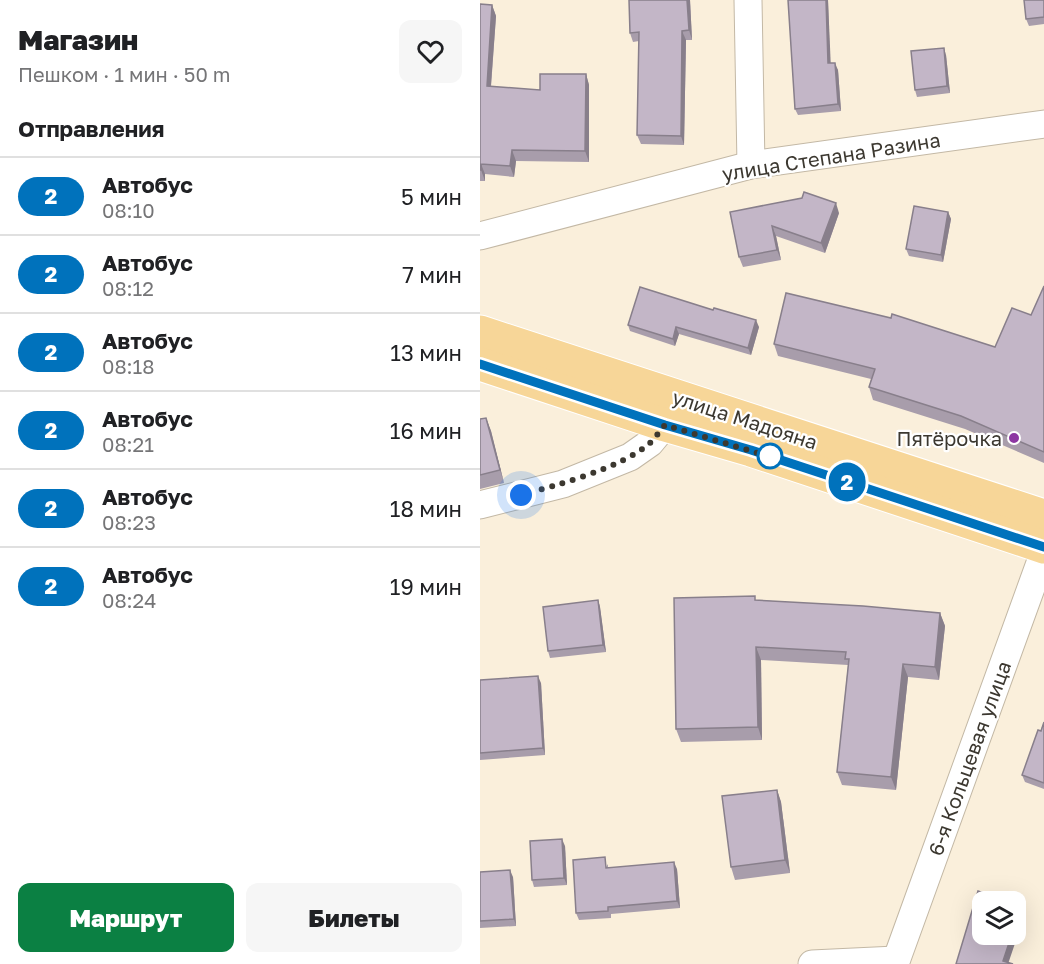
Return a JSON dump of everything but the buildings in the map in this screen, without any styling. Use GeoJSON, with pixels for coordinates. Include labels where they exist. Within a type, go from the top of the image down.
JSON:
{"type":"FeatureCollection","features":[{"type":"Feature","properties":{"kind":"main road","name":"улица Мадояна"},"geometry":{"type":"LineString","coordinates":[[480,332],[1044,516]]}},
{"type":"Feature","properties":{"kind":"main road","name":"улица Мадояна"},"geometry":{"type":"LineString","coordinates":[[480,364],[665,425],[751,450],[1044,547]]}},
{"type":"Feature","properties":{"kind":"street"},"geometry":{"type":"LineString","coordinates":[[748,0],[751,165]]}},
{"type":"Feature","properties":{"kind":"street","name":"улица Степана Разина"},"geometry":{"type":"LineString","coordinates":[[480,236],[751,165],[1044,124]]}},
{"type":"Feature","properties":{"kind":"street"},"geometry":{"type":"LineString","coordinates":[[480,505],[563,484],[630,457],[650,443],[665,425]]}},
{"type":"Feature","properties":{"kind":"street","name":"6-я Кольцевая улица"},"geometry":{"type":"LineString","coordinates":[[896,962],[1044,552]]}},
{"type":"Feature","properties":{"kind":"street"},"geometry":{"type":"LineString","coordinates":[[812,964],[896,962]]}},
{"type":"Feature","properties":{"kind":"bus line","name":"2"},"geometry":{"type":"LineString","coordinates":[[480,364],[665,425],[751,450],[1044,547]]}},
{"type":"Feature","properties":{"kind":"place","name":"Пятёрочка"},"geometry":{"type":"Point","coordinates":[1014,438]}},
{"type":"Feature","properties":{"kind":"route"},"geometry":{"type":"LineString","coordinates":[[521,495],[563,484],[630,457],[650,443],[665,425],[774,458],[770,456]]}}]}
